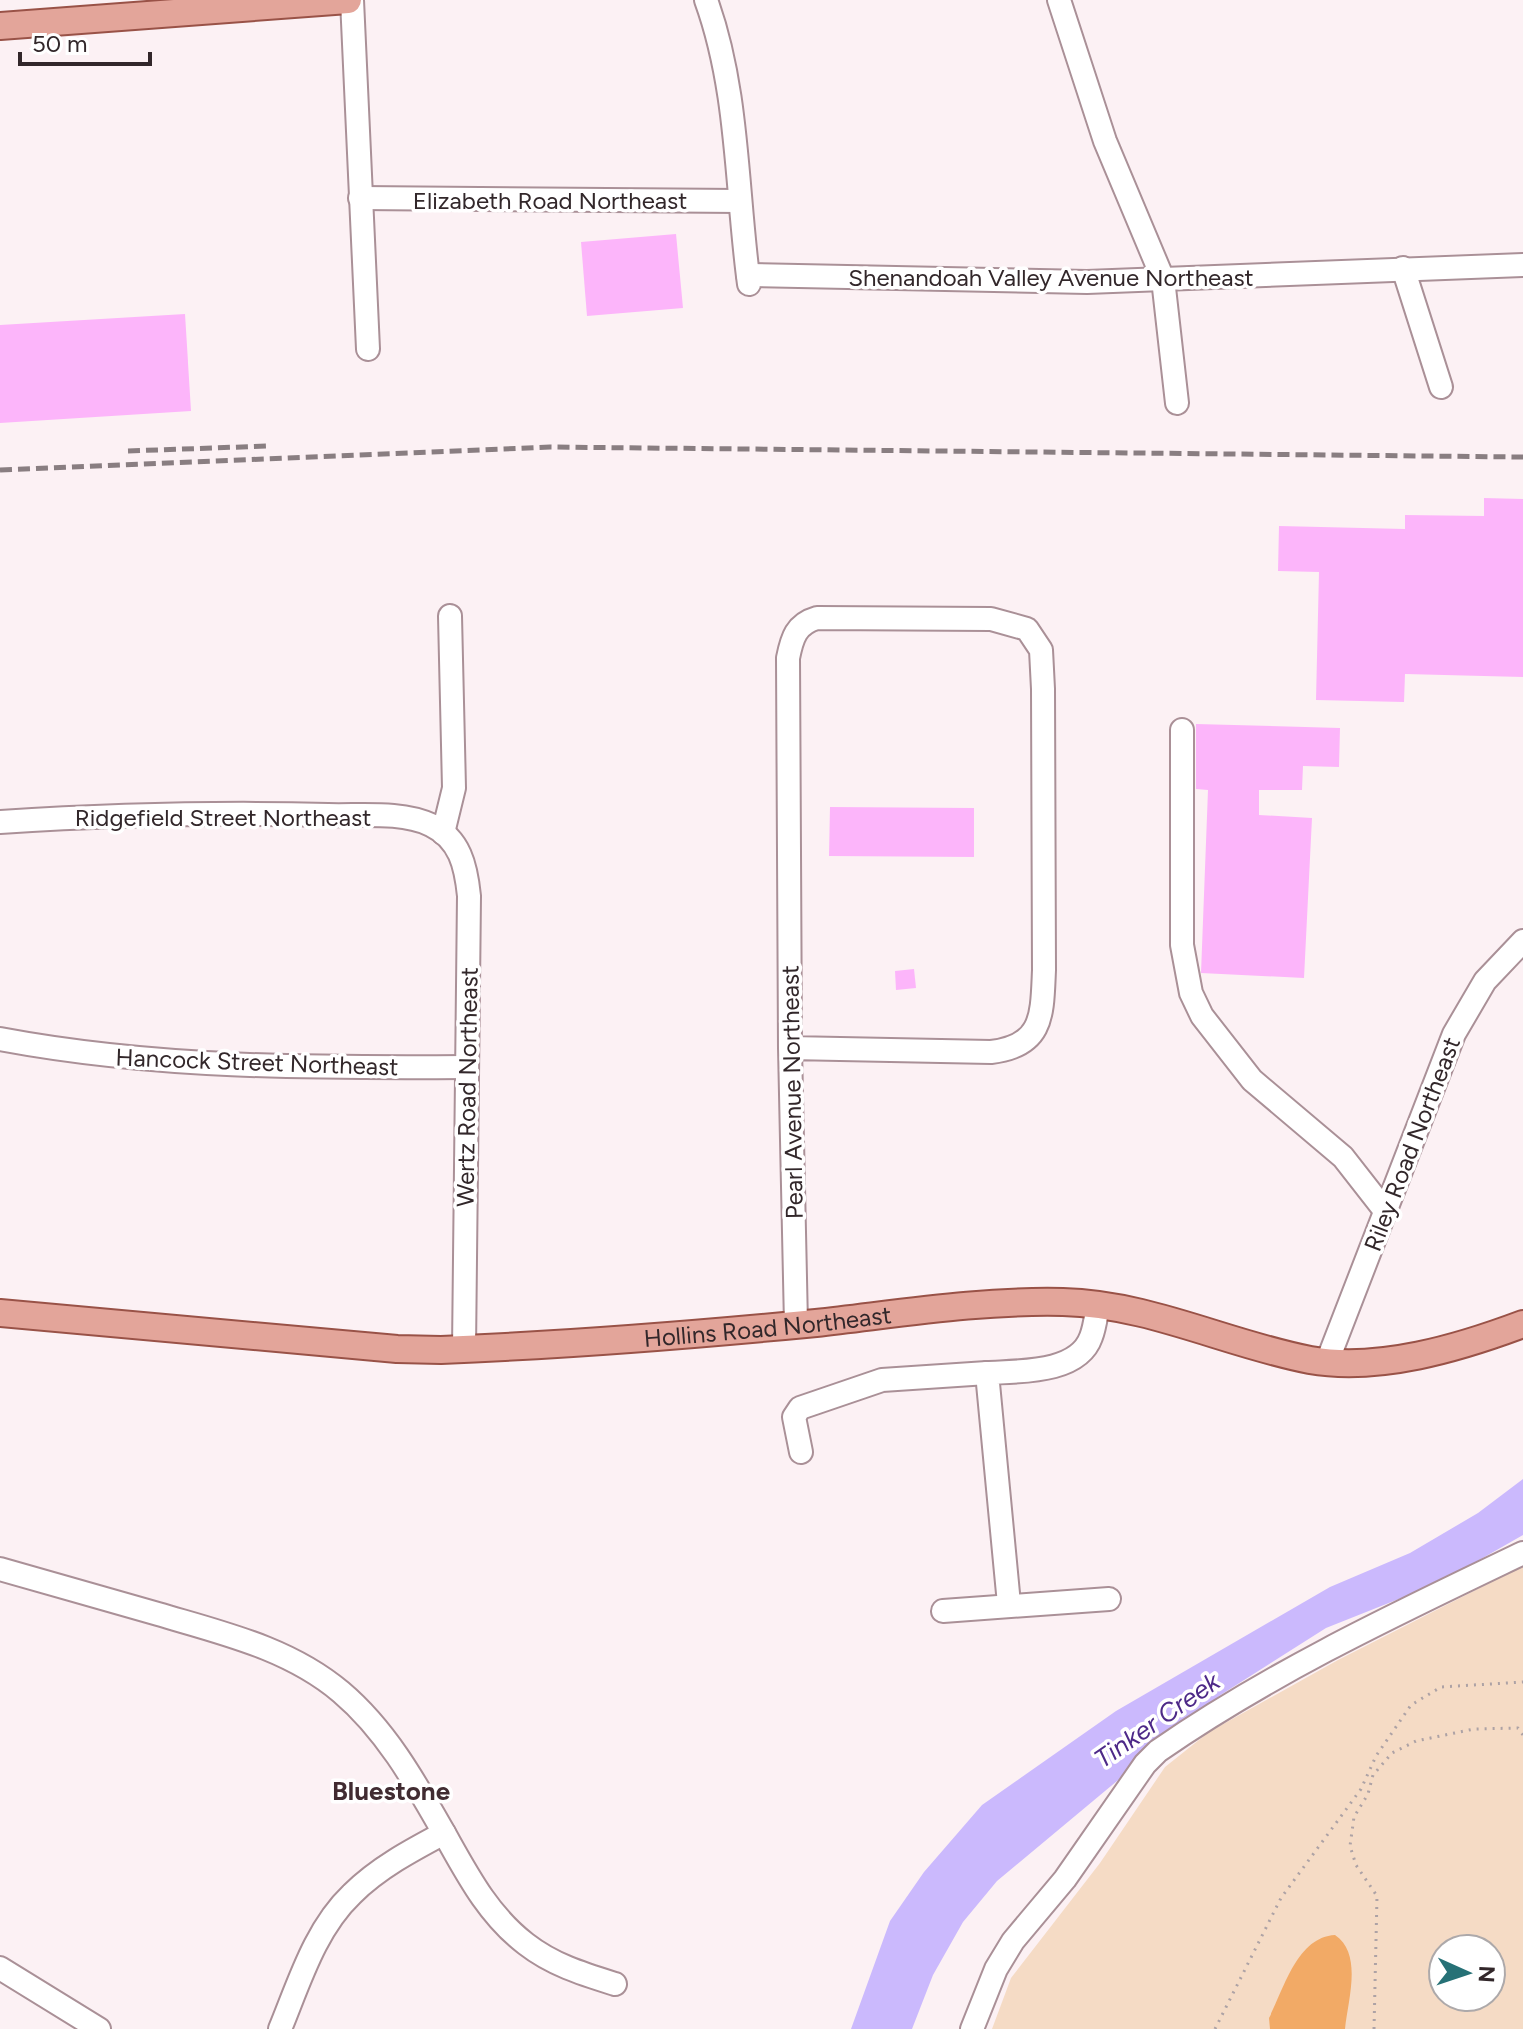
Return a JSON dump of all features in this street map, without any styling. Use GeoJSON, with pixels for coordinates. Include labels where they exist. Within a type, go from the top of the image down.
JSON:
{"type":"FeatureCollection","features":[{"type":"Feature","properties":{"kind":"main road"},"geometry":{"type":"LineString","coordinates":[[0,26],[276,2],[350,0]]}},
{"type":"Feature","properties":{"kind":"main road","name":"Hollins Road Northeast"},"geometry":{"type":"LineString","coordinates":[[0,1313],[397,1349],[464,1349],[796,1324],[1014,1303],[1098,1305],[1145,1314],[1275,1352],[1327,1362],[1398,1358],[1456,1346],[1523,1324]]}},
{"type":"Feature","properties":{"kind":"street"},"geometry":{"type":"LineString","coordinates":[[350,0],[368,349]]}},
{"type":"Feature","properties":{"kind":"street"},"geometry":{"type":"LineString","coordinates":[[706,0],[726,72],[740,201]]}},
{"type":"Feature","properties":{"kind":"street"},"geometry":{"type":"LineString","coordinates":[[1059,0],[1105,141],[1163,279],[1177,403]]}},
{"type":"Feature","properties":{"kind":"street","name":"Elizabeth Road Northeast"},"geometry":{"type":"LineString","coordinates":[[360,198],[740,201]]}},
{"type":"Feature","properties":{"kind":"street","name":"Shenandoah Valley Avenue Northeast"},"geometry":{"type":"LineString","coordinates":[[740,201],[749,279],[1087,282],[1523,265]]}},
{"type":"Feature","properties":{"kind":"street"},"geometry":{"type":"LineString","coordinates":[[1403,268],[1441,387]]}},
{"type":"Feature","properties":{"kind":"street"},"geometry":{"type":"LineString","coordinates":[[443,833],[454,788],[450,616]]}},
{"type":"Feature","properties":{"kind":"street","name":"Pearl Avenue Northeast"},"geometry":{"type":"LineString","coordinates":[[790,1048],[991,1052],[1015,1047],[1029,1038],[1042,1015],[1043,711],[1041,650],[1027,629],[1015,623],[991,619],[806,621],[792,639],[788,658],[790,1048],[796,1324]]}},
{"type":"Feature","properties":{"kind":"street"},"geometry":{"type":"LineString","coordinates":[[1182,730],[1182,945],[1191,993],[1202,1016],[1252,1080],[1343,1157],[1386,1212]]}},
{"type":"Feature","properties":{"kind":"street","name":"Ridgefield Street Northeast"},"geometry":{"type":"LineString","coordinates":[[0,822],[148,813],[286,814],[414,820],[443,833]]}},
{"type":"Feature","properties":{"kind":"street","name":"Wertz Road Northeast"},"geometry":{"type":"LineString","coordinates":[[443,833],[463,858],[469,896],[464,1349]]}},
{"type":"Feature","properties":{"kind":"street","name":"Riley Road Northeast"},"geometry":{"type":"LineString","coordinates":[[1327,1362],[1467,1006],[1485,981],[1523,941]]}},
{"type":"Feature","properties":{"kind":"street","name":"Hancock Street Northeast"},"geometry":{"type":"LineString","coordinates":[[0,1039],[117,1058],[185,1064],[467,1067]]}},
{"type":"Feature","properties":{"kind":"street"},"geometry":{"type":"LineString","coordinates":[[801,1452],[794,1417],[800,1408],[882,1380],[1040,1369],[1074,1358],[1090,1340],[1098,1305]]}},
{"type":"Feature","properties":{"kind":"street"},"geometry":{"type":"LineString","coordinates":[[987,1373],[1009,1604]]}},
{"type":"Feature","properties":{"kind":"street"},"geometry":{"type":"LineString","coordinates":[[972,2029],[996,1969],[1013,1941],[1065,1879],[1145,1764],[1158,1751],[1276,1677],[1386,1619],[1523,1553]]}},
{"type":"Feature","properties":{"kind":"street"},"geometry":{"type":"LineString","coordinates":[[0,1569],[243,1639],[308,1669],[338,1689],[375,1723],[444,1833],[468,1878],[513,1934],[548,1959],[575,1972],[615,1984]]}},
{"type":"Feature","properties":{"kind":"street"},"geometry":{"type":"LineString","coordinates":[[943,1611],[1109,1599]]}},
{"type":"Feature","properties":{"kind":"street"},"geometry":{"type":"LineString","coordinates":[[280,2029],[313,1951],[337,1911],[378,1872],[444,1833]]}},
{"type":"Feature","properties":{"kind":"street"},"geometry":{"type":"LineString","coordinates":[[0,1968],[99,2029]]}},
{"type":"Feature","properties":{"kind":"path"},"geometry":{"type":"LineString","coordinates":[[1215,2029],[1281,1898],[1361,1789],[1376,1756],[1411,1705],[1441,1687],[1523,1682]]}},
{"type":"Feature","properties":{"kind":"path"},"geometry":{"type":"LineString","coordinates":[[1374,2029],[1377,1896],[1356,1865],[1350,1846],[1354,1817],[1368,1794],[1373,1775],[1392,1753],[1416,1741],[1474,1729],[1518,1728],[1523,1735]]}},
{"type":"Feature","properties":{"kind":"shaded area"},"geometry":{"type":"Polygon","coordinates":[[[1523,1566],[1523,2029],[992,2029],[1011,1978],[1100,1863],[1165,1767],[1209,1732],[1338,1660],[1523,1566]]]}},
{"type":"Feature","properties":{"kind":"shaded area"},"geometry":{"type":"Polygon","coordinates":[[[1335,1935],[1344,1943],[1351,1965],[1351,1991],[1345,2029],[1270,2029],[1269,2018],[1301,1954],[1322,1938],[1335,1935]]]}},
{"type":"Feature","properties":{"kind":"water","name":"Tinker Creek"},"geometry":{"type":"Polygon","coordinates":[[[1523,1479],[1523,1535],[1439,1583],[1326,1628],[1219,1696],[997,1881],[963,1922],[933,1975],[912,2029],[851,2029],[890,1921],[924,1872],[982,1805],[1116,1711],[1330,1587],[1410,1553],[1478,1513],[1523,1479]]]}},
{"type":"Feature","properties":{"kind":"building"},"geometry":{"type":"Polygon","coordinates":[[[676,234],[683,308],[587,316],[581,242],[676,234]]]}},
{"type":"Feature","properties":{"kind":"building"},"geometry":{"type":"Polygon","coordinates":[[[185,314],[191,411],[0,423],[0,325],[185,314]]]}},
{"type":"Feature","properties":{"kind":"building"},"geometry":{"type":"Polygon","coordinates":[[[1484,498],[1523,499],[1523,677],[1405,674],[1404,702],[1316,700],[1319,572],[1278,571],[1279,526],[1405,529],[1405,515],[1484,516],[1484,498]]]}},
{"type":"Feature","properties":{"kind":"building"},"geometry":{"type":"Polygon","coordinates":[[[1196,724],[1340,728],[1339,767],[1303,766],[1302,790],[1259,790],[1259,815],[1312,818],[1304,978],[1201,973],[1208,790],[1196,789],[1196,724]]]}},
{"type":"Feature","properties":{"kind":"building"},"geometry":{"type":"Polygon","coordinates":[[[830,807],[974,808],[974,857],[829,856],[830,807]]]}},
{"type":"Feature","properties":{"kind":"building"},"geometry":{"type":"Polygon","coordinates":[[[914,969],[916,988],[896,990],[895,971],[914,969]]]}},
{"type":"Feature","properties":{"kind":"railway"},"geometry":{"type":"LineString","coordinates":[[128,451],[268,446]]}},
{"type":"Feature","properties":{"kind":"railway"},"geometry":{"type":"LineString","coordinates":[[0,470],[550,447],[1523,457]]}},
{"type":"Feature","properties":{"kind":"district","name":"Bluestone"},"geometry":{"type":"Point","coordinates":[391,1791]}}]}
